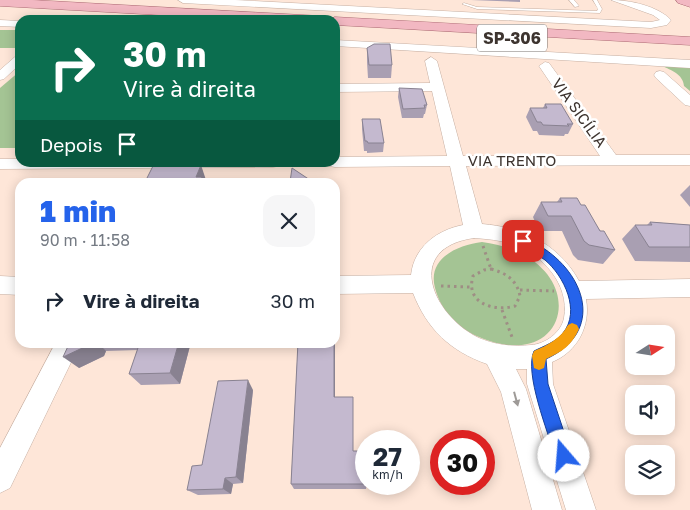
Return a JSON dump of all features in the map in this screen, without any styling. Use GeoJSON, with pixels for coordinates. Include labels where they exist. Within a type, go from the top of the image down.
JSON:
{"type":"FeatureCollection","features":[{"type":"Feature","properties":{"kind":"main road"},"geometry":{"type":"LineString","coordinates":[[682,0],[690,3]]}},
{"type":"Feature","properties":{"kind":"main road"},"geometry":{"type":"LineString","coordinates":[[0,2],[232,15]]}},
{"type":"Feature","properties":{"kind":"main road"},"geometry":{"type":"LineString","coordinates":[[0,9],[103,15]]}},
{"type":"Feature","properties":{"kind":"main road","name":"SP-306"},"geometry":{"type":"LineString","coordinates":[[340,21],[690,41]]}},
{"type":"Feature","properties":{"kind":"main road","name":"SP-306"},"geometry":{"type":"LineString","coordinates":[[340,28],[690,48]]}},
{"type":"Feature","properties":{"kind":"street"},"geometry":{"type":"LineString","coordinates":[[183,0],[390,5],[549,14],[651,24],[663,24],[666,20],[656,13],[616,0]]}},
{"type":"Feature","properties":{"kind":"street"},"geometry":{"type":"LineString","coordinates":[[0,23],[15,24]]}},
{"type":"Feature","properties":{"kind":"street"},"geometry":{"type":"LineString","coordinates":[[340,43],[690,64]]}},
{"type":"Feature","properties":{"kind":"street"},"geometry":{"type":"LineString","coordinates":[[7,54],[15,54]]}},
{"type":"Feature","properties":{"kind":"street"},"geometry":{"type":"LineString","coordinates":[[431,61],[436,87],[474,230]]}},
{"type":"Feature","properties":{"kind":"street"},"geometry":{"type":"LineString","coordinates":[[0,76],[15,62]]}},
{"type":"Feature","properties":{"kind":"street","name":"VIA SICÍLIA"},"geometry":{"type":"LineString","coordinates":[[545,66],[612,161]]}},
{"type":"Feature","properties":{"kind":"street"},"geometry":{"type":"LineString","coordinates":[[660,75],[690,102]]}},
{"type":"Feature","properties":{"kind":"street"},"geometry":{"type":"LineString","coordinates":[[340,88],[436,87]]}},
{"type":"Feature","properties":{"kind":"street","name":"VIA TRENTO"},"geometry":{"type":"LineString","coordinates":[[340,162],[690,160]]}},
{"type":"Feature","properties":{"kind":"street"},"geometry":{"type":"LineString","coordinates":[[0,164],[15,164]]}},
{"type":"Feature","properties":{"kind":"street"},"geometry":{"type":"LineString","coordinates":[[474,230],[493,231],[513,236],[532,245],[550,257],[559,268],[574,290],[577,307],[576,322],[568,337],[556,348],[516,352],[466,344],[443,326],[428,306],[423,263],[434,246],[451,235],[474,230]]}},
{"type":"Feature","properties":{"kind":"street"},"geometry":{"type":"LineString","coordinates":[[0,285],[15,286]]}},
{"type":"Feature","properties":{"kind":"street"},"geometry":{"type":"LineString","coordinates":[[340,285],[427,285]]}},
{"type":"Feature","properties":{"kind":"street"},"geometry":{"type":"LineString","coordinates":[[574,290],[690,288]]}},
{"type":"Feature","properties":{"kind":"street"},"geometry":{"type":"LineString","coordinates":[[0,478],[66,348]]}},
{"type":"Feature","properties":{"kind":"street"},"geometry":{"type":"LineString","coordinates":[[516,352],[513,389],[547,510]]}},
{"type":"Feature","properties":{"kind":"street"},"geometry":{"type":"LineString","coordinates":[[516,352],[540,384],[581,510]]}},
{"type":"Feature","properties":{"kind":"lane"},"geometry":{"type":"LineString","coordinates":[[571,0],[577,6]]}},
{"type":"Feature","properties":{"kind":"lane"},"geometry":{"type":"LineString","coordinates":[[492,2],[591,5],[588,0]]}},
{"type":"Feature","properties":{"kind":"lane"},"geometry":{"type":"LineString","coordinates":[[559,15],[598,12],[600,9],[595,0]]}},
{"type":"Feature","properties":{"kind":"lane"},"geometry":{"type":"LineString","coordinates":[[474,1],[464,4],[477,8],[539,10],[549,14]]}},
{"type":"Feature","properties":{"kind":"lane"},"geometry":{"type":"LineString","coordinates":[[536,4],[539,10]]}},
{"type":"Feature","properties":{"kind":"path"},"geometry":{"type":"LineString","coordinates":[[491,243],[482,242],[491,269]]}},
{"type":"Feature","properties":{"kind":"path"},"geometry":{"type":"LineString","coordinates":[[491,269],[506,274],[517,284],[520,290],[515,306],[502,310],[485,305],[478,300],[470,287],[473,276],[484,270],[491,269]]}},
{"type":"Feature","properties":{"kind":"path"},"geometry":{"type":"LineString","coordinates":[[520,290],[557,292],[553,283]]}},
{"type":"Feature","properties":{"kind":"path"},"geometry":{"type":"LineString","coordinates":[[427,285],[470,287]]}},
{"type":"Feature","properties":{"kind":"path"},"geometry":{"type":"LineString","coordinates":[[502,310],[516,352]]}},
{"type":"Feature","properties":{"kind":"green space"},"geometry":{"type":"Polygon","coordinates":[[[0,30],[15,30],[15,48],[0,48],[0,30]]]}},
{"type":"Feature","properties":{"kind":"green space"},"geometry":{"type":"Polygon","coordinates":[[[662,66],[690,68],[690,91],[684,86],[679,75],[662,66]]]}},
{"type":"Feature","properties":{"kind":"green space"},"geometry":{"type":"Polygon","coordinates":[[[15,75],[15,148],[0,148],[0,88],[15,75]]]}},
{"type":"Feature","properties":{"kind":"green space"},"geometry":{"type":"Polygon","coordinates":[[[482,242],[518,252],[543,269],[556,289],[558,310],[551,329],[535,342],[511,345],[479,337],[457,324],[441,304],[435,288],[434,278],[440,261],[454,250],[482,242]]]}},
{"type":"Feature","properties":{"kind":"building"},"geometry":{"type":"Polygon","coordinates":[[[374,44],[390,44],[392,65],[369,65],[367,48],[374,44]]]}},
{"type":"Feature","properties":{"kind":"building"},"geometry":{"type":"Polygon","coordinates":[[[399,88],[422,89],[427,105],[424,105],[425,108],[403,109],[399,88]]]}},
{"type":"Feature","properties":{"kind":"building"},"geometry":{"type":"Polygon","coordinates":[[[545,104],[561,104],[573,124],[567,124],[569,126],[543,125],[541,122],[537,122],[530,108],[547,108],[545,104]]]}},
{"type":"Feature","properties":{"kind":"building"},"geometry":{"type":"Polygon","coordinates":[[[362,119],[380,119],[384,143],[368,143],[365,141],[362,119]]]}},
{"type":"Feature","properties":{"kind":"building"},"geometry":{"type":"Polygon","coordinates":[[[152,167],[200,167],[196,177],[202,177],[202,178],[147,178],[152,167]]]}},
{"type":"Feature","properties":{"kind":"building"},"geometry":{"type":"Polygon","coordinates":[[[292,168],[307,178],[291,178],[292,168]]]}},
{"type":"Feature","properties":{"kind":"building"},"geometry":{"type":"Polygon","coordinates":[[[560,198],[577,198],[581,205],[585,205],[600,231],[604,231],[615,250],[589,245],[584,241],[571,216],[548,216],[541,202],[562,202],[560,198]]]}},
{"type":"Feature","properties":{"kind":"building"},"geometry":{"type":"Polygon","coordinates":[[[650,222],[690,225],[690,247],[649,247],[635,225],[652,225],[650,222]]]}},
{"type":"Feature","properties":{"kind":"building"},"geometry":{"type":"Polygon","coordinates":[[[67,348],[82,348],[63,357],[67,348]]]}},
{"type":"Feature","properties":{"kind":"building"},"geometry":{"type":"Polygon","coordinates":[[[138,348],[177,348],[170,373],[129,374],[138,348]]]}},
{"type":"Feature","properties":{"kind":"building"},"geometry":{"type":"Polygon","coordinates":[[[298,348],[334,348],[334,397],[353,397],[355,484],[291,484],[298,348]]]}},
{"type":"Feature","properties":{"kind":"building"},"geometry":{"type":"Polygon","coordinates":[[[248,380],[236,477],[225,478],[223,489],[187,490],[192,466],[202,465],[218,381],[248,380]]]}},
{"type":"Feature","properties":{"kind":"slow traffic"},"geometry":{"type":"LineString","coordinates":[[539,363],[539,356],[556,348],[568,337],[572,329]]}},
{"type":"Feature","properties":{"kind":"route"},"geometry":{"type":"LineString","coordinates":[[523,241],[550,257],[564,273],[574,290],[577,307],[576,322],[568,337],[556,348],[539,356],[540,384],[564,456]]}}]}
